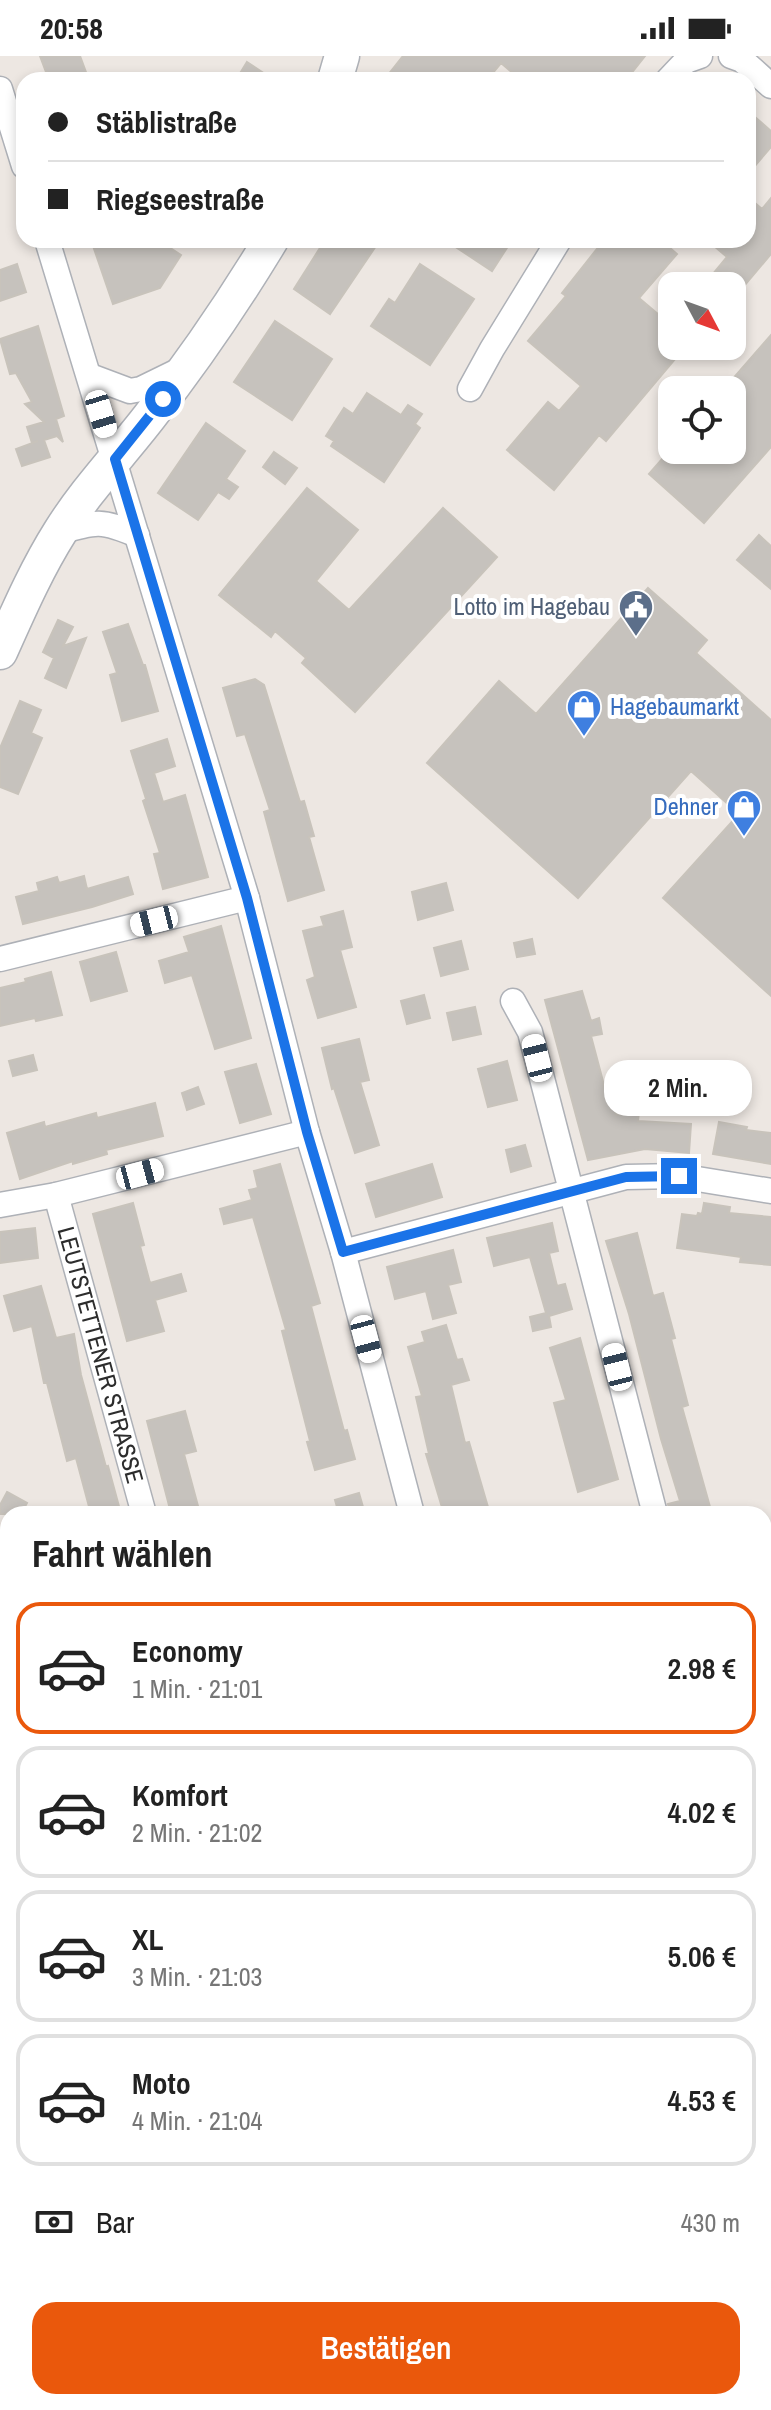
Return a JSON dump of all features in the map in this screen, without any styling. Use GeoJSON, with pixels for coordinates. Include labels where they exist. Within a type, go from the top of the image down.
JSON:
{"type":"FeatureCollection","features":[{"type":"Feature","properties":{"kind":"main road"},"geometry":{"type":"LineString","coordinates":[[0,652],[37,571],[79,503],[189,365],[223,318],[266,248]]}},
{"type":"Feature","properties":{"kind":"street"},"geometry":{"type":"LineString","coordinates":[[676,72],[686,61],[700,56]]}},
{"type":"Feature","properties":{"kind":"street"},"geometry":{"type":"LineString","coordinates":[[731,56],[742,60],[755,72]]}},
{"type":"Feature","properties":{"kind":"street"},"geometry":{"type":"LineString","coordinates":[[756,73],[771,86]]}},
{"type":"Feature","properties":{"kind":"street"},"geometry":{"type":"LineString","coordinates":[[0,89],[16,140]]}},
{"type":"Feature","properties":{"kind":"street"},"geometry":{"type":"LineString","coordinates":[[50,248],[247,898],[307,1132],[343,1252],[410,1506]]}},
{"type":"Feature","properties":{"kind":"street"},"geometry":{"type":"LineString","coordinates":[[470,389],[554,248]]}},
{"type":"Feature","properties":{"kind":"street"},"geometry":{"type":"LineString","coordinates":[[90,376],[130,391],[189,365]]}},
{"type":"Feature","properties":{"kind":"street"},"geometry":{"type":"LineString","coordinates":[[60,532],[104,522],[137,535]]}},
{"type":"Feature","properties":{"kind":"street"},"geometry":{"type":"LineString","coordinates":[[0,959],[247,898]]}},
{"type":"Feature","properties":{"kind":"street"},"geometry":{"type":"LineString","coordinates":[[513,1001],[530,1032],[653,1506]]}},
{"type":"Feature","properties":{"kind":"street"},"geometry":{"type":"LineString","coordinates":[[0,1205],[56,1195],[307,1132]]}},
{"type":"Feature","properties":{"kind":"street"},"geometry":{"type":"LineString","coordinates":[[343,1252],[626,1177],[679,1176],[771,1191]]}},
{"type":"Feature","properties":{"kind":"street","name":"LEUTSTETTENER STRASSE"},"geometry":{"type":"LineString","coordinates":[[56,1195],[142,1506]]}},
{"type":"Feature","properties":{"kind":"building"},"geometry":{"type":"Polygon","coordinates":[[[40,56],[80,56],[86,72],[46,72],[40,56]]]}},
{"type":"Feature","properties":{"kind":"building"},"geometry":{"type":"Polygon","coordinates":[[[403,56],[645,56],[632,72],[512,72],[501,63],[494,72],[390,72],[403,56]]]}},
{"type":"Feature","properties":{"kind":"building"},"geometry":{"type":"Polygon","coordinates":[[[247,62],[262,72],[241,72],[247,62]]]}},
{"type":"Feature","properties":{"kind":"building"},"geometry":{"type":"Polygon","coordinates":[[[756,118],[771,131],[771,147],[756,165],[756,118]]]}},
{"type":"Feature","properties":{"kind":"building"},"geometry":{"type":"Polygon","coordinates":[[[771,198],[771,254],[746,284],[746,272],[715,272],[727,257],[716,248],[756,248],[756,204],[762,209],[771,198]]]}},
{"type":"Feature","properties":{"kind":"building"},"geometry":{"type":"Polygon","coordinates":[[[94,248],[170,248],[181,255],[160,288],[113,304],[94,248]]]}},
{"type":"Feature","properties":{"kind":"building"},"geometry":{"type":"Polygon","coordinates":[[[320,248],[375,248],[330,314],[294,289],[320,248]]]}},
{"type":"Feature","properties":{"kind":"building"},"geometry":{"type":"Polygon","coordinates":[[[457,248],[507,248],[492,271],[457,248]]]}},
{"type":"Feature","properties":{"kind":"building"},"geometry":{"type":"Polygon","coordinates":[[[598,248],[670,248],[677,254],[658,272],[639,298],[658,314],[658,360],[674,360],[606,441],[599,435],[554,490],[507,450],[548,402],[559,411],[581,386],[528,341],[566,296],[562,293],[598,248]]]}},
{"type":"Feature","properties":{"kind":"building"},"geometry":{"type":"Polygon","coordinates":[[[17,264],[26,292],[0,301],[0,270],[17,264]]]}},
{"type":"Feature","properties":{"kind":"building"},"geometry":{"type":"Polygon","coordinates":[[[420,264],[474,299],[430,365],[371,326],[389,299],[395,303],[420,264]]]}},
{"type":"Feature","properties":{"kind":"building"},"geometry":{"type":"Polygon","coordinates":[[[275,321],[332,359],[292,420],[234,382],[275,321]]]}},
{"type":"Feature","properties":{"kind":"building"},"geometry":{"type":"Polygon","coordinates":[[[38,326],[64,416],[56,419],[63,442],[57,436],[44,440],[50,457],[22,466],[16,449],[38,441],[32,443],[27,427],[44,422],[25,404],[32,402],[16,373],[10,374],[0,339],[38,326]]]}},
{"type":"Feature","properties":{"kind":"building"},"geometry":{"type":"Polygon","coordinates":[[[771,335],[771,447],[704,523],[649,474],[658,464],[746,464],[746,376],[735,376],[771,335]]]}},
{"type":"Feature","properties":{"kind":"building"},"geometry":{"type":"Polygon","coordinates":[[[367,393],[401,415],[408,405],[422,414],[415,424],[420,428],[384,482],[331,446],[334,441],[326,436],[344,408],[353,414],[367,393]]]}},
{"type":"Feature","properties":{"kind":"building"},"geometry":{"type":"Polygon","coordinates":[[[206,423],[245,451],[226,479],[238,487],[229,499],[218,492],[198,520],[158,493],[206,423]]]}},
{"type":"Feature","properties":{"kind":"building"},"geometry":{"type":"Polygon","coordinates":[[[274,452],[297,468],[285,484],[263,467],[274,452]]]}},
{"type":"Feature","properties":{"kind":"building"},"geometry":{"type":"Polygon","coordinates":[[[307,488],[358,530],[316,581],[349,610],[443,508],[497,557],[355,712],[302,663],[306,658],[275,631],[271,637],[219,595],[307,488]]]}},
{"type":"Feature","properties":{"kind":"building"},"geometry":{"type":"Polygon","coordinates":[[[759,535],[771,546],[771,589],[737,560],[759,535]]]}},
{"type":"Feature","properties":{"kind":"building","name":"Hagebaumarkt"},"geometry":{"type":"Polygon","coordinates":[[[648,588],[707,640],[696,653],[771,720],[771,996],[663,898],[739,814],[691,771],[578,898],[427,763],[499,681],[536,714],[648,588]]]}},
{"type":"Feature","properties":{"kind":"building"},"geometry":{"type":"Polygon","coordinates":[[[58,620],[73,627],[63,646],[86,638],[66,688],[45,678],[54,658],[43,652],[58,620]]]}},
{"type":"Feature","properties":{"kind":"building"},"geometry":{"type":"Polygon","coordinates":[[[128,624],[145,665],[158,711],[122,721],[110,675],[117,673],[103,632],[128,624]]]}},
{"type":"Feature","properties":{"kind":"building"},"geometry":{"type":"Polygon","coordinates":[[[255,679],[264,685],[300,802],[304,801],[314,836],[309,837],[324,890],[288,901],[264,812],[270,810],[245,734],[237,736],[223,688],[255,679]]]}},
{"type":"Feature","properties":{"kind":"building"},"geometry":{"type":"Polygon","coordinates":[[[20,701],[41,710],[31,733],[42,738],[18,794],[0,787],[0,748],[20,701]]]}},
{"type":"Feature","properties":{"kind":"building"},"geometry":{"type":"Polygon","coordinates":[[[167,739],[175,766],[154,773],[163,802],[185,795],[208,877],[163,889],[154,854],[160,853],[131,751],[167,739]]]}},
{"type":"Feature","properties":{"kind":"building"},"geometry":{"type":"Polygon","coordinates":[[[84,876],[87,889],[128,877],[133,894],[23,924],[16,897],[39,891],[37,883],[57,877],[59,883],[84,876]]]}},
{"type":"Feature","properties":{"kind":"building"},"geometry":{"type":"Polygon","coordinates":[[[446,883],[453,910],[418,920],[412,892],[446,883]]]}},
{"type":"Feature","properties":{"kind":"building"},"geometry":{"type":"Polygon","coordinates":[[[343,911],[352,947],[340,950],[356,1007],[318,1018],[307,980],[315,977],[303,931],[324,926],[321,917],[343,911]]]}},
{"type":"Feature","properties":{"kind":"building"},"geometry":{"type":"Polygon","coordinates":[[[221,926],[251,1038],[215,1049],[192,975],[165,983],[159,961],[189,952],[184,937],[221,926]]]}},
{"type":"Feature","properties":{"kind":"building"},"geometry":{"type":"Polygon","coordinates":[[[532,939],[535,954],[517,957],[514,943],[532,939]]]}},
{"type":"Feature","properties":{"kind":"building"},"geometry":{"type":"Polygon","coordinates":[[[461,941],[468,969],[441,976],[434,948],[461,941]]]}},
{"type":"Feature","properties":{"kind":"building"},"geometry":{"type":"Polygon","coordinates":[[[116,952],[127,991],[91,1001],[80,962],[116,952]]]}},
{"type":"Feature","properties":{"kind":"building"},"geometry":{"type":"Polygon","coordinates":[[[51,972],[62,1015],[0,1026],[0,988],[51,972]]]}},
{"type":"Feature","properties":{"kind":"building"},"geometry":{"type":"Polygon","coordinates":[[[582,991],[591,1021],[599,1018],[602,1034],[591,1036],[609,1104],[613,1103],[616,1115],[639,1112],[638,1121],[691,1124],[689,1153],[645,1149],[588,1160],[545,1000],[582,991]]]}},
{"type":"Feature","properties":{"kind":"building"},"geometry":{"type":"Polygon","coordinates":[[[424,995],[430,1018],[407,1024],[401,1001],[424,995]]]}},
{"type":"Feature","properties":{"kind":"building"},"geometry":{"type":"Polygon","coordinates":[[[475,1007],[481,1034],[453,1040],[447,1013],[475,1007]]]}},
{"type":"Feature","properties":{"kind":"building"},"geometry":{"type":"Polygon","coordinates":[[[359,1039],[369,1080],[360,1082],[379,1145],[355,1153],[332,1089],[322,1048],[359,1039]]]}},
{"type":"Feature","properties":{"kind":"building"},"geometry":{"type":"Polygon","coordinates":[[[33,1055],[37,1070],[13,1076],[9,1061],[33,1055]]]}},
{"type":"Feature","properties":{"kind":"building"},"geometry":{"type":"Polygon","coordinates":[[[507,1061],[517,1100],[488,1107],[478,1069],[507,1061]]]}},
{"type":"Feature","properties":{"kind":"building"},"geometry":{"type":"Polygon","coordinates":[[[256,1064],[271,1114],[240,1123],[225,1072],[256,1064]]]}},
{"type":"Feature","properties":{"kind":"building"},"geometry":{"type":"Polygon","coordinates":[[[198,1087],[204,1104],[187,1110],[182,1093],[198,1087]]]}},
{"type":"Feature","properties":{"kind":"building"},"geometry":{"type":"Polygon","coordinates":[[[155,1103],[163,1136],[106,1150],[107,1154],[73,1164],[73,1161],[20,1179],[7,1133],[44,1122],[45,1127],[96,1113],[97,1118],[155,1103]]]}},
{"type":"Feature","properties":{"kind":"building"},"geometry":{"type":"Polygon","coordinates":[[[719,1122],[771,1133],[771,1164],[713,1154],[719,1122]]]}},
{"type":"Feature","properties":{"kind":"building"},"geometry":{"type":"Polygon","coordinates":[[[525,1145],[531,1166],[511,1172],[506,1150],[525,1145]]]}},
{"type":"Feature","properties":{"kind":"building"},"geometry":{"type":"Polygon","coordinates":[[[280,1164],[320,1303],[311,1306],[344,1431],[347,1430],[355,1459],[315,1470],[282,1331],[286,1330],[253,1217],[224,1224],[220,1209],[252,1200],[249,1190],[258,1188],[254,1171],[280,1164]]]}},
{"type":"Feature","properties":{"kind":"building"},"geometry":{"type":"Polygon","coordinates":[[[432,1164],[442,1197],[376,1217],[366,1184],[432,1164]]]}},
{"type":"Feature","properties":{"kind":"building"},"geometry":{"type":"Polygon","coordinates":[[[133,1203],[150,1283],[181,1274],[186,1291],[155,1300],[164,1331],[127,1341],[93,1214],[133,1203]]]}},
{"type":"Feature","properties":{"kind":"building"},"geometry":{"type":"Polygon","coordinates":[[[704,1203],[730,1207],[729,1213],[771,1217],[771,1265],[740,1262],[741,1257],[677,1248],[682,1214],[702,1214],[704,1203]]]}},
{"type":"Feature","properties":{"kind":"building"},"geometry":{"type":"Polygon","coordinates":[[[552,1223],[558,1251],[549,1253],[557,1286],[565,1284],[572,1309],[549,1316],[551,1327],[533,1331],[530,1317],[546,1313],[530,1257],[494,1266],[487,1238],[552,1223]]]}},
{"type":"Feature","properties":{"kind":"building"},"geometry":{"type":"Polygon","coordinates":[[[35,1228],[38,1258],[0,1263],[0,1232],[35,1228]]]}},
{"type":"Feature","properties":{"kind":"building"},"geometry":{"type":"Polygon","coordinates":[[[637,1233],[653,1296],[663,1293],[688,1405],[682,1407],[710,1506],[668,1506],[680,1501],[606,1241],[637,1233]]]}},
{"type":"Feature","properties":{"kind":"building"},"geometry":{"type":"Polygon","coordinates":[[[453,1250],[461,1282],[448,1285],[456,1313],[433,1319],[426,1291],[395,1299],[387,1267],[453,1250]]]}},
{"type":"Feature","properties":{"kind":"building"},"geometry":{"type":"Polygon","coordinates":[[[41,1286],[56,1338],[74,1334],[81,1375],[119,1506],[89,1506],[76,1458],[67,1461],[47,1383],[44,1383],[32,1326],[14,1331],[4,1296],[41,1286]]]}},
{"type":"Feature","properties":{"kind":"building"},"geometry":{"type":"Polygon","coordinates":[[[446,1325],[457,1360],[462,1359],[469,1380],[451,1385],[465,1443],[469,1442],[488,1506],[442,1506],[426,1454],[429,1454],[416,1397],[422,1396],[408,1347],[425,1342],[422,1332],[446,1325]]]}},
{"type":"Feature","properties":{"kind":"building"},"geometry":{"type":"Polygon","coordinates":[[[580,1338],[618,1479],[578,1492],[554,1403],[566,1400],[550,1348],[580,1338]]]}},
{"type":"Feature","properties":{"kind":"building"},"geometry":{"type":"Polygon","coordinates":[[[185,1411],[196,1451],[184,1454],[198,1506],[169,1506],[147,1421],[185,1411]]]}},
{"type":"Feature","properties":{"kind":"building"},"geometry":{"type":"Polygon","coordinates":[[[7,1492],[27,1503],[25,1506],[0,1505],[7,1492]]]}},
{"type":"Feature","properties":{"kind":"building"},"geometry":{"type":"Polygon","coordinates":[[[359,1493],[363,1506],[337,1506],[335,1500],[359,1493]]]}},
{"type":"Feature","properties":{"kind":"place","name":"Lotto im Hagebau"},"geometry":{"type":"Point","coordinates":[636,638]}},
{"type":"Feature","properties":{"kind":"place","name":"Hagebaumarkt"},"geometry":{"type":"Point","coordinates":[584,738]}},
{"type":"Feature","properties":{"kind":"place","name":"Dehner"},"geometry":{"type":"Point","coordinates":[744,838]}},
{"type":"Feature","properties":{"kind":"route"},"geometry":{"type":"LineString","coordinates":[[163,399],[115,459],[247,898],[307,1132],[343,1252],[626,1177],[679,1176]]}}]}
